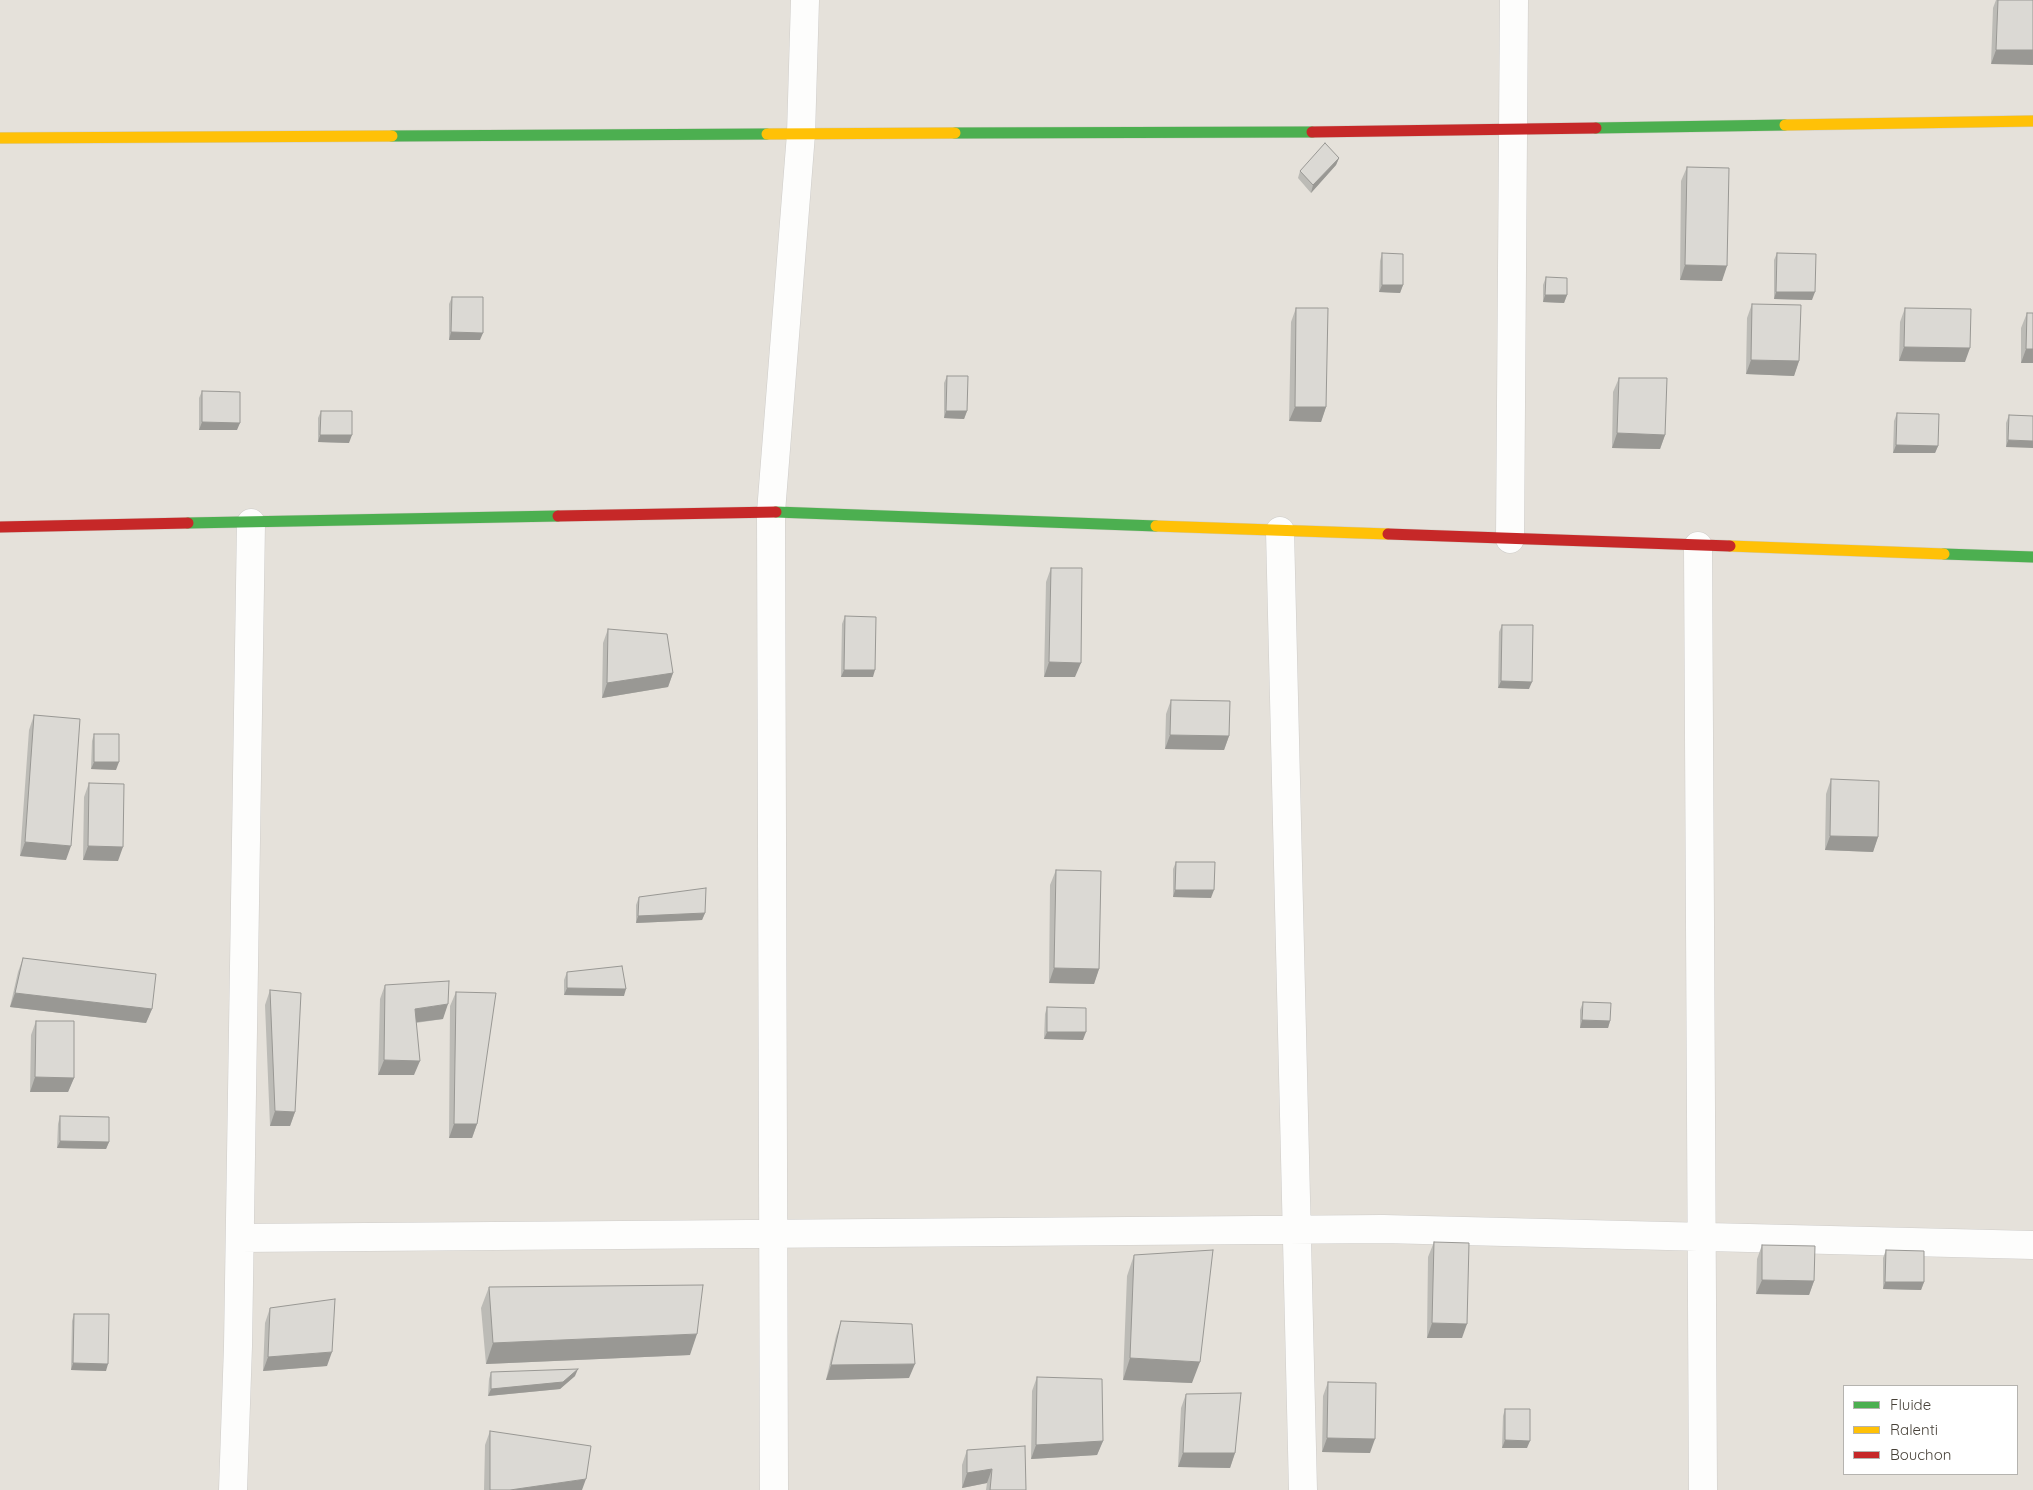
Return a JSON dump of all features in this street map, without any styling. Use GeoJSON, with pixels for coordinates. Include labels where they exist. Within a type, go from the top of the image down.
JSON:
{"type":"FeatureCollection","features":[{"type":"Feature","properties":{"kind":"street"},"geometry":{"type":"LineString","coordinates":[[774,1490],[771,512],[801,134],[805,0]]}},
{"type":"Feature","properties":{"kind":"street"},"geometry":{"type":"LineString","coordinates":[[1510,539],[1514,0]]}},
{"type":"Feature","properties":{"kind":"street"},"geometry":{"type":"LineString","coordinates":[[0,138],[1513,130],[2033,122]]}},
{"type":"Feature","properties":{"kind":"street"},"geometry":{"type":"LineString","coordinates":[[0,527],[771,512],[2033,557]]}},
{"type":"Feature","properties":{"kind":"street"},"geometry":{"type":"LineString","coordinates":[[233,1490],[240,1238],[251,523]]}},
{"type":"Feature","properties":{"kind":"street"},"geometry":{"type":"LineString","coordinates":[[1280,531],[1303,1490]]}},
{"type":"Feature","properties":{"kind":"street"},"geometry":{"type":"LineString","coordinates":[[1698,546],[1703,1490]]}},
{"type":"Feature","properties":{"kind":"street"},"geometry":{"type":"LineString","coordinates":[[240,1238],[1383,1229],[2033,1245]]}},
{"type":"Feature","properties":{"kind":"shaded area"},"geometry":{"type":"Polygon","coordinates":[[[0,0],[2033,0],[2033,1490],[0,1490],[0,0]]]}},
{"type":"Feature","properties":{"kind":"building"},"geometry":{"type":"Polygon","coordinates":[[[1998,0],[2033,0],[2033,50],[1996,50],[1998,0]]]}},
{"type":"Feature","properties":{"kind":"building"},"geometry":{"type":"Polygon","coordinates":[[[1325,143],[1339,158],[1313,185],[1300,171],[1325,143]]]}},
{"type":"Feature","properties":{"kind":"building"},"geometry":{"type":"Polygon","coordinates":[[[1687,167],[1729,168],[1727,266],[1685,265],[1687,167]]]}},
{"type":"Feature","properties":{"kind":"building"},"geometry":{"type":"Polygon","coordinates":[[[1382,253],[1403,254],[1403,285],[1382,285],[1382,253]]]}},
{"type":"Feature","properties":{"kind":"building"},"geometry":{"type":"Polygon","coordinates":[[[1777,253],[1816,254],[1815,292],[1776,292],[1777,253]]]}},
{"type":"Feature","properties":{"kind":"building"},"geometry":{"type":"Polygon","coordinates":[[[1546,277],[1567,278],[1567,295],[1545,295],[1546,277]]]}},
{"type":"Feature","properties":{"kind":"building"},"geometry":{"type":"Polygon","coordinates":[[[452,297],[483,297],[483,333],[451,332],[452,297]]]}},
{"type":"Feature","properties":{"kind":"building"},"geometry":{"type":"Polygon","coordinates":[[[1752,304],[1801,305],[1799,361],[1751,360],[1752,304]]]}},
{"type":"Feature","properties":{"kind":"building"},"geometry":{"type":"Polygon","coordinates":[[[1296,308],[1328,308],[1326,407],[1295,407],[1296,308]]]}},
{"type":"Feature","properties":{"kind":"building"},"geometry":{"type":"Polygon","coordinates":[[[1905,308],[1971,309],[1970,348],[1904,347],[1905,308]]]}},
{"type":"Feature","properties":{"kind":"building"},"geometry":{"type":"Polygon","coordinates":[[[2027,313],[2033,313],[2033,349],[2026,349],[2027,313]]]}},
{"type":"Feature","properties":{"kind":"building"},"geometry":{"type":"Polygon","coordinates":[[[947,376],[968,376],[967,411],[946,411],[947,376]]]}},
{"type":"Feature","properties":{"kind":"building"},"geometry":{"type":"Polygon","coordinates":[[[1619,378],[1667,378],[1665,435],[1617,433],[1619,378]]]}},
{"type":"Feature","properties":{"kind":"building"},"geometry":{"type":"Polygon","coordinates":[[[202,391],[240,392],[240,423],[202,422],[202,391]]]}},
{"type":"Feature","properties":{"kind":"building"},"geometry":{"type":"Polygon","coordinates":[[[321,411],[352,411],[352,435],[320,435],[321,411]]]}},
{"type":"Feature","properties":{"kind":"building"},"geometry":{"type":"Polygon","coordinates":[[[1897,413],[1939,414],[1938,446],[1896,445],[1897,413]]]}},
{"type":"Feature","properties":{"kind":"building"},"geometry":{"type":"Polygon","coordinates":[[[2009,415],[2033,416],[2033,441],[2008,440],[2009,415]]]}},
{"type":"Feature","properties":{"kind":"building"},"geometry":{"type":"Polygon","coordinates":[[[1051,568],[1082,568],[1081,663],[1049,662],[1051,568]]]}},
{"type":"Feature","properties":{"kind":"building"},"geometry":{"type":"Polygon","coordinates":[[[845,616],[876,617],[875,670],[844,670],[845,616]]]}},
{"type":"Feature","properties":{"kind":"building"},"geometry":{"type":"Polygon","coordinates":[[[1502,625],[1533,625],[1532,682],[1501,681],[1502,625]]]}},
{"type":"Feature","properties":{"kind":"building"},"geometry":{"type":"Polygon","coordinates":[[[608,629],[667,634],[673,673],[607,683],[608,629]]]}},
{"type":"Feature","properties":{"kind":"building"},"geometry":{"type":"Polygon","coordinates":[[[1171,700],[1230,701],[1229,736],[1170,735],[1171,700]]]}},
{"type":"Feature","properties":{"kind":"building"},"geometry":{"type":"Polygon","coordinates":[[[34,715],[80,719],[71,846],[25,842],[34,715]]]}},
{"type":"Feature","properties":{"kind":"building"},"geometry":{"type":"Polygon","coordinates":[[[94,734],[119,734],[119,762],[94,762],[94,734]]]}},
{"type":"Feature","properties":{"kind":"building"},"geometry":{"type":"Polygon","coordinates":[[[1831,779],[1879,781],[1878,837],[1830,836],[1831,779]]]}},
{"type":"Feature","properties":{"kind":"building"},"geometry":{"type":"Polygon","coordinates":[[[89,783],[124,784],[123,847],[88,846],[89,783]]]}},
{"type":"Feature","properties":{"kind":"building"},"geometry":{"type":"Polygon","coordinates":[[[1176,862],[1215,862],[1214,890],[1175,890],[1176,862]]]}},
{"type":"Feature","properties":{"kind":"building"},"geometry":{"type":"Polygon","coordinates":[[[1056,870],[1101,871],[1099,969],[1054,968],[1056,870]]]}},
{"type":"Feature","properties":{"kind":"building"},"geometry":{"type":"Polygon","coordinates":[[[706,888],[705,913],[638,916],[639,897],[706,888]]]}},
{"type":"Feature","properties":{"kind":"building"},"geometry":{"type":"Polygon","coordinates":[[[23,958],[156,974],[152,1009],[15,993],[23,958]]]}},
{"type":"Feature","properties":{"kind":"building"},"geometry":{"type":"Polygon","coordinates":[[[622,966],[626,989],[567,988],[567,972],[622,966]]]}},
{"type":"Feature","properties":{"kind":"building"},"geometry":{"type":"Polygon","coordinates":[[[449,981],[448,1004],[415,1009],[420,1061],[384,1060],[385,985],[449,981]]]}},
{"type":"Feature","properties":{"kind":"building"},"geometry":{"type":"Polygon","coordinates":[[[270,990],[301,993],[295,1112],[275,1111],[270,990]]]}},
{"type":"Feature","properties":{"kind":"building"},"geometry":{"type":"Polygon","coordinates":[[[456,992],[496,993],[477,1124],[454,1124],[456,992]]]}},
{"type":"Feature","properties":{"kind":"building"},"geometry":{"type":"Polygon","coordinates":[[[1583,1002],[1611,1003],[1610,1021],[1582,1020],[1583,1002]]]}},
{"type":"Feature","properties":{"kind":"building"},"geometry":{"type":"Polygon","coordinates":[[[1047,1007],[1086,1008],[1086,1032],[1047,1032],[1047,1007]]]}},
{"type":"Feature","properties":{"kind":"building"},"geometry":{"type":"Polygon","coordinates":[[[36,1021],[74,1021],[74,1078],[35,1077],[36,1021]]]}},
{"type":"Feature","properties":{"kind":"building"},"geometry":{"type":"Polygon","coordinates":[[[60,1116],[109,1117],[109,1142],[60,1141],[60,1116]]]}},
{"type":"Feature","properties":{"kind":"building"},"geometry":{"type":"Polygon","coordinates":[[[1434,1242],[1469,1243],[1467,1324],[1432,1323],[1434,1242]]]}},
{"type":"Feature","properties":{"kind":"building"},"geometry":{"type":"Polygon","coordinates":[[[1762,1245],[1815,1246],[1814,1281],[1762,1280],[1762,1245]]]}},
{"type":"Feature","properties":{"kind":"building"},"geometry":{"type":"Polygon","coordinates":[[[1213,1250],[1200,1362],[1130,1358],[1134,1255],[1213,1250]]]}},
{"type":"Feature","properties":{"kind":"building"},"geometry":{"type":"Polygon","coordinates":[[[1886,1250],[1924,1251],[1924,1282],[1885,1282],[1886,1250]]]}},
{"type":"Feature","properties":{"kind":"building"},"geometry":{"type":"Polygon","coordinates":[[[703,1285],[697,1334],[493,1343],[489,1287],[703,1285]]]}},
{"type":"Feature","properties":{"kind":"building"},"geometry":{"type":"Polygon","coordinates":[[[335,1299],[332,1352],[268,1357],[270,1308],[335,1299]]]}},
{"type":"Feature","properties":{"kind":"building"},"geometry":{"type":"Polygon","coordinates":[[[74,1314],[109,1314],[108,1364],[73,1363],[74,1314]]]}},
{"type":"Feature","properties":{"kind":"building"},"geometry":{"type":"Polygon","coordinates":[[[841,1321],[912,1324],[915,1364],[831,1365],[841,1321]]]}},
{"type":"Feature","properties":{"kind":"building"},"geometry":{"type":"Polygon","coordinates":[[[578,1369],[563,1382],[491,1389],[491,1372],[578,1369]]]}},
{"type":"Feature","properties":{"kind":"building"},"geometry":{"type":"Polygon","coordinates":[[[1037,1377],[1102,1379],[1103,1441],[1036,1445],[1037,1377]]]}},
{"type":"Feature","properties":{"kind":"building"},"geometry":{"type":"Polygon","coordinates":[[[1328,1382],[1376,1383],[1375,1439],[1327,1438],[1328,1382]]]}},
{"type":"Feature","properties":{"kind":"building"},"geometry":{"type":"Polygon","coordinates":[[[1241,1393],[1235,1453],[1183,1453],[1186,1394],[1241,1393]]]}},
{"type":"Feature","properties":{"kind":"building"},"geometry":{"type":"Polygon","coordinates":[[[1505,1409],[1530,1409],[1530,1441],[1505,1440],[1505,1409]]]}},
{"type":"Feature","properties":{"kind":"building"},"geometry":{"type":"Polygon","coordinates":[[[490,1431],[591,1446],[586,1479],[510,1490],[490,1490],[490,1431]]]}},
{"type":"Feature","properties":{"kind":"building"},"geometry":{"type":"Polygon","coordinates":[[[1025,1446],[1026,1490],[990,1490],[992,1469],[967,1473],[967,1450],[1025,1446]]]}},
{"type":"Feature","properties":{"kind":"traffic: fast"},"geometry":{"type":"LineString","coordinates":[[1596,128],[1785,125]]}},
{"type":"Feature","properties":{"kind":"traffic: fast"},"geometry":{"type":"LineString","coordinates":[[955,133],[1312,132]]}},
{"type":"Feature","properties":{"kind":"traffic: fast"},"geometry":{"type":"LineString","coordinates":[[392,136],[767,134]]}},
{"type":"Feature","properties":{"kind":"traffic: fast"},"geometry":{"type":"LineString","coordinates":[[776,512],[1156,526]]}},
{"type":"Feature","properties":{"kind":"traffic: fast"},"geometry":{"type":"LineString","coordinates":[[188,523],[558,516]]}},
{"type":"Feature","properties":{"kind":"traffic: fast"},"geometry":{"type":"LineString","coordinates":[[1944,554],[2033,557]]}},
{"type":"Feature","properties":{"kind":"traffic: slow"},"geometry":{"type":"LineString","coordinates":[[1785,125],[2033,121]]}},
{"type":"Feature","properties":{"kind":"traffic: slow"},"geometry":{"type":"LineString","coordinates":[[767,134],[955,133]]}},
{"type":"Feature","properties":{"kind":"traffic: slow"},"geometry":{"type":"LineString","coordinates":[[0,138],[392,136]]}},
{"type":"Feature","properties":{"kind":"traffic: slow"},"geometry":{"type":"LineString","coordinates":[[1156,526],[1388,534]]}},
{"type":"Feature","properties":{"kind":"traffic: slow"},"geometry":{"type":"LineString","coordinates":[[1730,546],[1944,554]]}},
{"type":"Feature","properties":{"kind":"traffic: jam"},"geometry":{"type":"LineString","coordinates":[[1312,132],[1596,128]]}},
{"type":"Feature","properties":{"kind":"traffic: jam"},"geometry":{"type":"LineString","coordinates":[[558,516],[776,512]]}},
{"type":"Feature","properties":{"kind":"traffic: jam"},"geometry":{"type":"LineString","coordinates":[[0,527],[188,523]]}},
{"type":"Feature","properties":{"kind":"traffic: jam"},"geometry":{"type":"LineString","coordinates":[[1388,534],[1730,546]]}}]}
